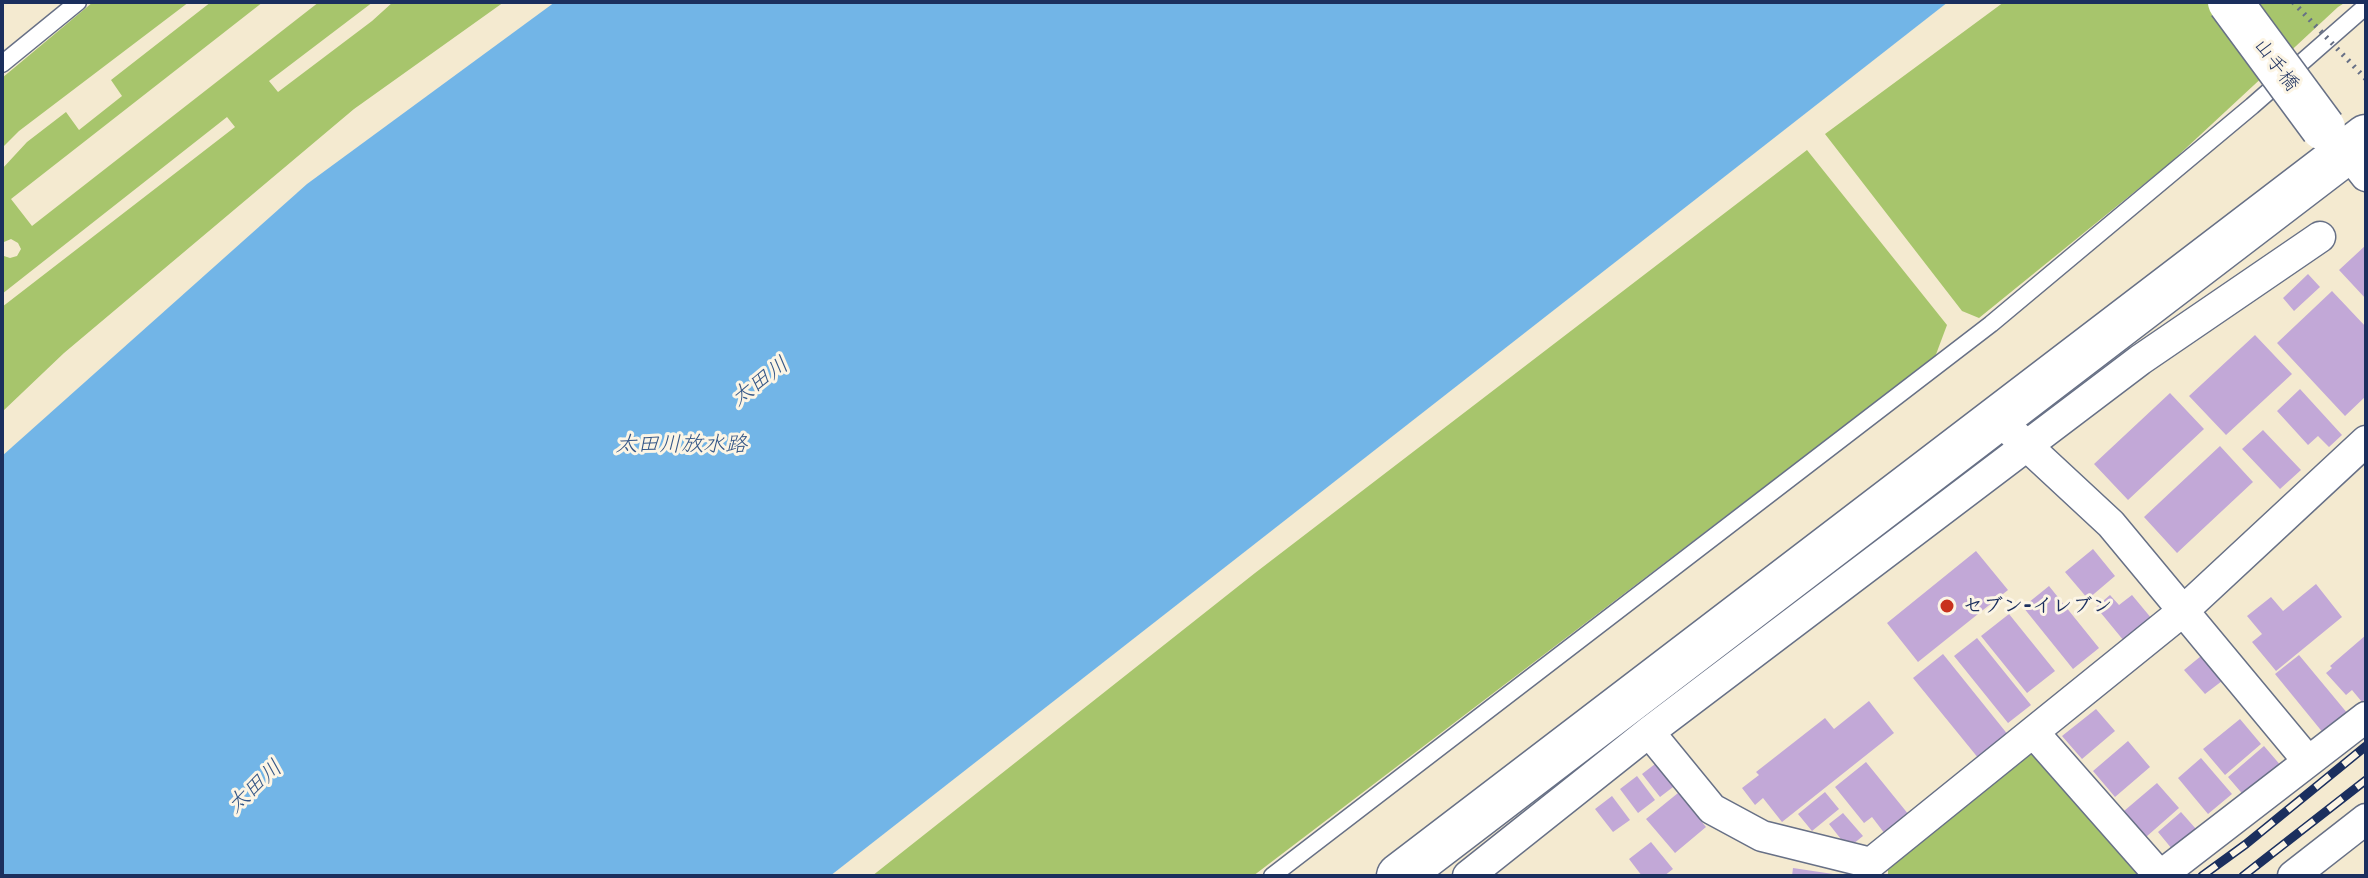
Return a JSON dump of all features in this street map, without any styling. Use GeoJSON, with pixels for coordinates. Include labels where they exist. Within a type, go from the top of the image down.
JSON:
{"type":"FeatureCollection","features":[{"type":"Feature","properties":{"kind":"street","name":"山手橋"},"geometry":{"type":"LineString","coordinates":[[2230,2],[2351,148]]}},
{"type":"Feature","properties":{"kind":"street"},"geometry":{"type":"LineString","coordinates":[[1468,876],[1649,732],[2351,148]]}},
{"type":"Feature","properties":{"kind":"street"},"geometry":{"type":"LineString","coordinates":[[1399,876],[2011,432],[2140,360],[2320,237]]}},
{"type":"Feature","properties":{"kind":"street"},"geometry":{"type":"LineString","coordinates":[[2011,432],[2111,524],[2308,761]]}},
{"type":"Feature","properties":{"kind":"street"},"geometry":{"type":"LineString","coordinates":[[1649,732],[1712,809],[1762,836],[1871,863],[2183,611],[2366,441]]}},
{"type":"Feature","properties":{"kind":"street"},"geometry":{"type":"LineString","coordinates":[[2034,733],[2160,876],[2366,717]]}},
{"type":"Feature","properties":{"kind":"street"},"geometry":{"type":"LineString","coordinates":[[2293,876],[2366,819]]}},
{"type":"Feature","properties":{"kind":"lane"},"geometry":{"type":"LineString","coordinates":[[2,64],[78,2]]}},
{"type":"Feature","properties":{"kind":"lane"},"geometry":{"type":"LineString","coordinates":[[1272,876],[1991,324],[2366,6]]}},
{"type":"Feature","properties":{"kind":"lane"},"geometry":{"type":"LineString","coordinates":[[2342,27],[2366,24]]}},
{"type":"Feature","properties":{"kind":"path"},"geometry":{"type":"LineString","coordinates":[[2293,2],[2366,79]]}},
{"type":"Feature","properties":{"kind":"green space"},"geometry":{"type":"Polygon","coordinates":[[[93,2],[189,2],[19,131],[2,148],[2,78],[93,2]]]}},
{"type":"Feature","properties":{"kind":"green space"},"geometry":{"type":"Polygon","coordinates":[[[211,2],[263,2],[11,199],[32,226],[319,2],[373,2],[269,81],[278,92],[393,2],[504,2],[354,109],[64,353],[2,412],[2,307],[235,127],[227,117],[2,294],[2,252],[10,258],[17,256],[21,249],[11,239],[2,246],[2,169],[27,142],[66,112],[79,130],[122,96],[111,80],[211,2]]]}},
{"type":"Feature","properties":{"kind":"green space"},"geometry":{"type":"Polygon","coordinates":[[[2004,2],[2346,2],[2170,163],[1979,318],[1962,311],[1825,134],[2004,2]]]}},
{"type":"Feature","properties":{"kind":"green space"},"geometry":{"type":"Polygon","coordinates":[[[1807,150],[1947,325],[1935,357],[1253,876],[872,876],[1255,573],[1807,150]]]}},
{"type":"Feature","properties":{"kind":"green space"},"geometry":{"type":"Polygon","coordinates":[[[2026,753],[2043,754],[2146,876],[1888,876],[1888,868],[2026,753]]]}},
{"type":"Feature","properties":{"kind":"water","name":"太田川放水路"},"geometry":{"type":"Polygon","coordinates":[[[555,2],[1948,2],[830,876],[2,876],[2,456],[307,184],[555,2]]]}},
{"type":"Feature","properties":{"kind":"building"},"geometry":{"type":"Polygon","coordinates":[[[2366,245],[2366,299],[2339,270],[2366,245]]]}},
{"type":"Feature","properties":{"kind":"building"},"geometry":{"type":"Polygon","coordinates":[[[2308,274],[2320,287],[2294,311],[2283,298],[2308,274]]]}},
{"type":"Feature","properties":{"kind":"building"},"geometry":{"type":"Polygon","coordinates":[[[2332,291],[2366,327],[2366,396],[2345,416],[2277,343],[2332,291]]]}},
{"type":"Feature","properties":{"kind":"building"},"geometry":{"type":"Polygon","coordinates":[[[2255,335],[2292,374],[2226,435],[2189,396],[2255,335]]]}},
{"type":"Feature","properties":{"kind":"building"},"geometry":{"type":"Polygon","coordinates":[[[2300,389],[2342,435],[2329,447],[2318,436],[2308,445],[2277,411],[2300,389]]]}},
{"type":"Feature","properties":{"kind":"building"},"geometry":{"type":"Polygon","coordinates":[[[2170,393],[2204,429],[2128,500],[2094,464],[2170,393]]]}},
{"type":"Feature","properties":{"kind":"building"},"geometry":{"type":"Polygon","coordinates":[[[2263,430],[2301,470],[2280,489],[2242,449],[2263,430]]]}},
{"type":"Feature","properties":{"kind":"building"},"geometry":{"type":"Polygon","coordinates":[[[2220,446],[2253,482],[2177,553],[2144,517],[2220,446]]]}},
{"type":"Feature","properties":{"kind":"building"},"geometry":{"type":"Polygon","coordinates":[[[2093,549],[2115,576],[2088,599],[2065,572],[2093,549]]]}},
{"type":"Feature","properties":{"kind":"building","name":"セブン-イレブン"},"geometry":{"type":"Polygon","coordinates":[[[1976,551],[2008,590],[1918,662],[1887,623],[1976,551]]]}},
{"type":"Feature","properties":{"kind":"building"},"geometry":{"type":"Polygon","coordinates":[[[2316,584],[2342,617],[2276,671],[2252,642],[2262,634],[2247,616],[2271,597],[2283,611],[2316,584]]]}},
{"type":"Feature","properties":{"kind":"building"},"geometry":{"type":"Polygon","coordinates":[[[2049,586],[2099,648],[2073,669],[2023,607],[2049,586]]]}},
{"type":"Feature","properties":{"kind":"building"},"geometry":{"type":"Polygon","coordinates":[[[2110,595],[2119,605],[2132,595],[2152,619],[2124,641],[2096,607],[2110,595]]]}},
{"type":"Feature","properties":{"kind":"building"},"geometry":{"type":"Polygon","coordinates":[[[2009,614],[2055,671],[2027,693],[1981,636],[2009,614]]]}},
{"type":"Feature","properties":{"kind":"building"},"geometry":{"type":"Polygon","coordinates":[[[2366,635],[2366,698],[2362,702],[2352,690],[2346,695],[2326,673],[2366,635]]]}},
{"type":"Feature","properties":{"kind":"building"},"geometry":{"type":"Polygon","coordinates":[[[1977,638],[2031,705],[2008,723],[1954,656],[1977,638]]]}},
{"type":"Feature","properties":{"kind":"building"},"geometry":{"type":"Polygon","coordinates":[[[1943,654],[2009,736],[1979,759],[1913,678],[1943,654]]]}},
{"type":"Feature","properties":{"kind":"building"},"geometry":{"type":"Polygon","coordinates":[[[2299,655],[2348,714],[2324,734],[2275,674],[2299,655]]]}},
{"type":"Feature","properties":{"kind":"building"},"geometry":{"type":"Polygon","coordinates":[[[2201,656],[2222,681],[2205,694],[2184,670],[2201,656]]]}},
{"type":"Feature","properties":{"kind":"building"},"geometry":{"type":"Polygon","coordinates":[[[1869,701],[1894,733],[1782,822],[1763,798],[1755,805],[1742,788],[1759,775],[1756,772],[1825,718],[1834,729],[1869,701]]]}},
{"type":"Feature","properties":{"kind":"building"},"geometry":{"type":"Polygon","coordinates":[[[2096,709],[2115,731],[2082,759],[2062,736],[2096,709]]]}},
{"type":"Feature","properties":{"kind":"building"},"geometry":{"type":"Polygon","coordinates":[[[2240,719],[2261,744],[2225,775],[2203,749],[2240,719]]]}},
{"type":"Feature","properties":{"kind":"building"},"geometry":{"type":"Polygon","coordinates":[[[2128,741],[2150,767],[2115,797],[2093,771],[2128,741]]]}},
{"type":"Feature","properties":{"kind":"building"},"geometry":{"type":"Polygon","coordinates":[[[2264,746],[2282,767],[2246,798],[2228,777],[2264,746]]]}},
{"type":"Feature","properties":{"kind":"building"},"geometry":{"type":"Polygon","coordinates":[[[2201,758],[2232,794],[2208,814],[2178,778],[2201,758]]]}},
{"type":"Feature","properties":{"kind":"building"},"geometry":{"type":"Polygon","coordinates":[[[1659,761],[1677,784],[1660,797],[1642,774],[1659,761]]]}},
{"type":"Feature","properties":{"kind":"building"},"geometry":{"type":"Polygon","coordinates":[[[1866,762],[1909,815],[1885,834],[1872,817],[1864,823],[1835,787],[1866,762]]]}},
{"type":"Feature","properties":{"kind":"building"},"geometry":{"type":"Polygon","coordinates":[[[1637,776],[1655,800],[1638,813],[1620,789],[1637,776]]]}},
{"type":"Feature","properties":{"kind":"building"},"geometry":{"type":"Polygon","coordinates":[[[2157,783],[2179,808],[2146,837],[2124,811],[2157,783]]]}},
{"type":"Feature","properties":{"kind":"building"},"geometry":{"type":"Polygon","coordinates":[[[1825,792],[1839,809],[1812,831],[1798,814],[1825,792]]]}},
{"type":"Feature","properties":{"kind":"building"},"geometry":{"type":"Polygon","coordinates":[[[1678,793],[1706,827],[1675,853],[1646,819],[1678,793]]]}},
{"type":"Feature","properties":{"kind":"building"},"geometry":{"type":"Polygon","coordinates":[[[1612,796],[1630,820],[1613,832],[1595,809],[1612,796]]]}},
{"type":"Feature","properties":{"kind":"building"},"geometry":{"type":"Polygon","coordinates":[[[2181,812],[2196,829],[2172,849],[2158,832],[2181,812]]]}},
{"type":"Feature","properties":{"kind":"building"},"geometry":{"type":"Polygon","coordinates":[[[1843,813],[1863,836],[1848,848],[1829,824],[1843,813]]]}},
{"type":"Feature","properties":{"kind":"building"},"geometry":{"type":"Polygon","coordinates":[[[1651,842],[1673,869],[1664,876],[1642,876],[1629,859],[1651,842]]]}},
{"type":"Feature","properties":{"kind":"building"},"geometry":{"type":"Polygon","coordinates":[[[1793,868],[1833,874],[1833,876],[1792,876],[1793,868]]]}},
{"type":"Feature","properties":{"kind":"railway"},"geometry":{"type":"LineString","coordinates":[[2202,876],[2366,746]]}},
{"type":"Feature","properties":{"kind":"railway"},"geometry":{"type":"LineString","coordinates":[[2243,876],[2366,780]]}},
{"type":"Feature","properties":{"kind":"place","name":"セブン-イレブン"},"geometry":{"type":"Point","coordinates":[1947,606]}},
{"type":"Feature","properties":{"kind":"water label","name":"太田川"},"geometry":{"type":"Point","coordinates":[760,382]}},
{"type":"Feature","properties":{"kind":"water label","name":"太田川"},"geometry":{"type":"Point","coordinates":[255,787]}}]}
